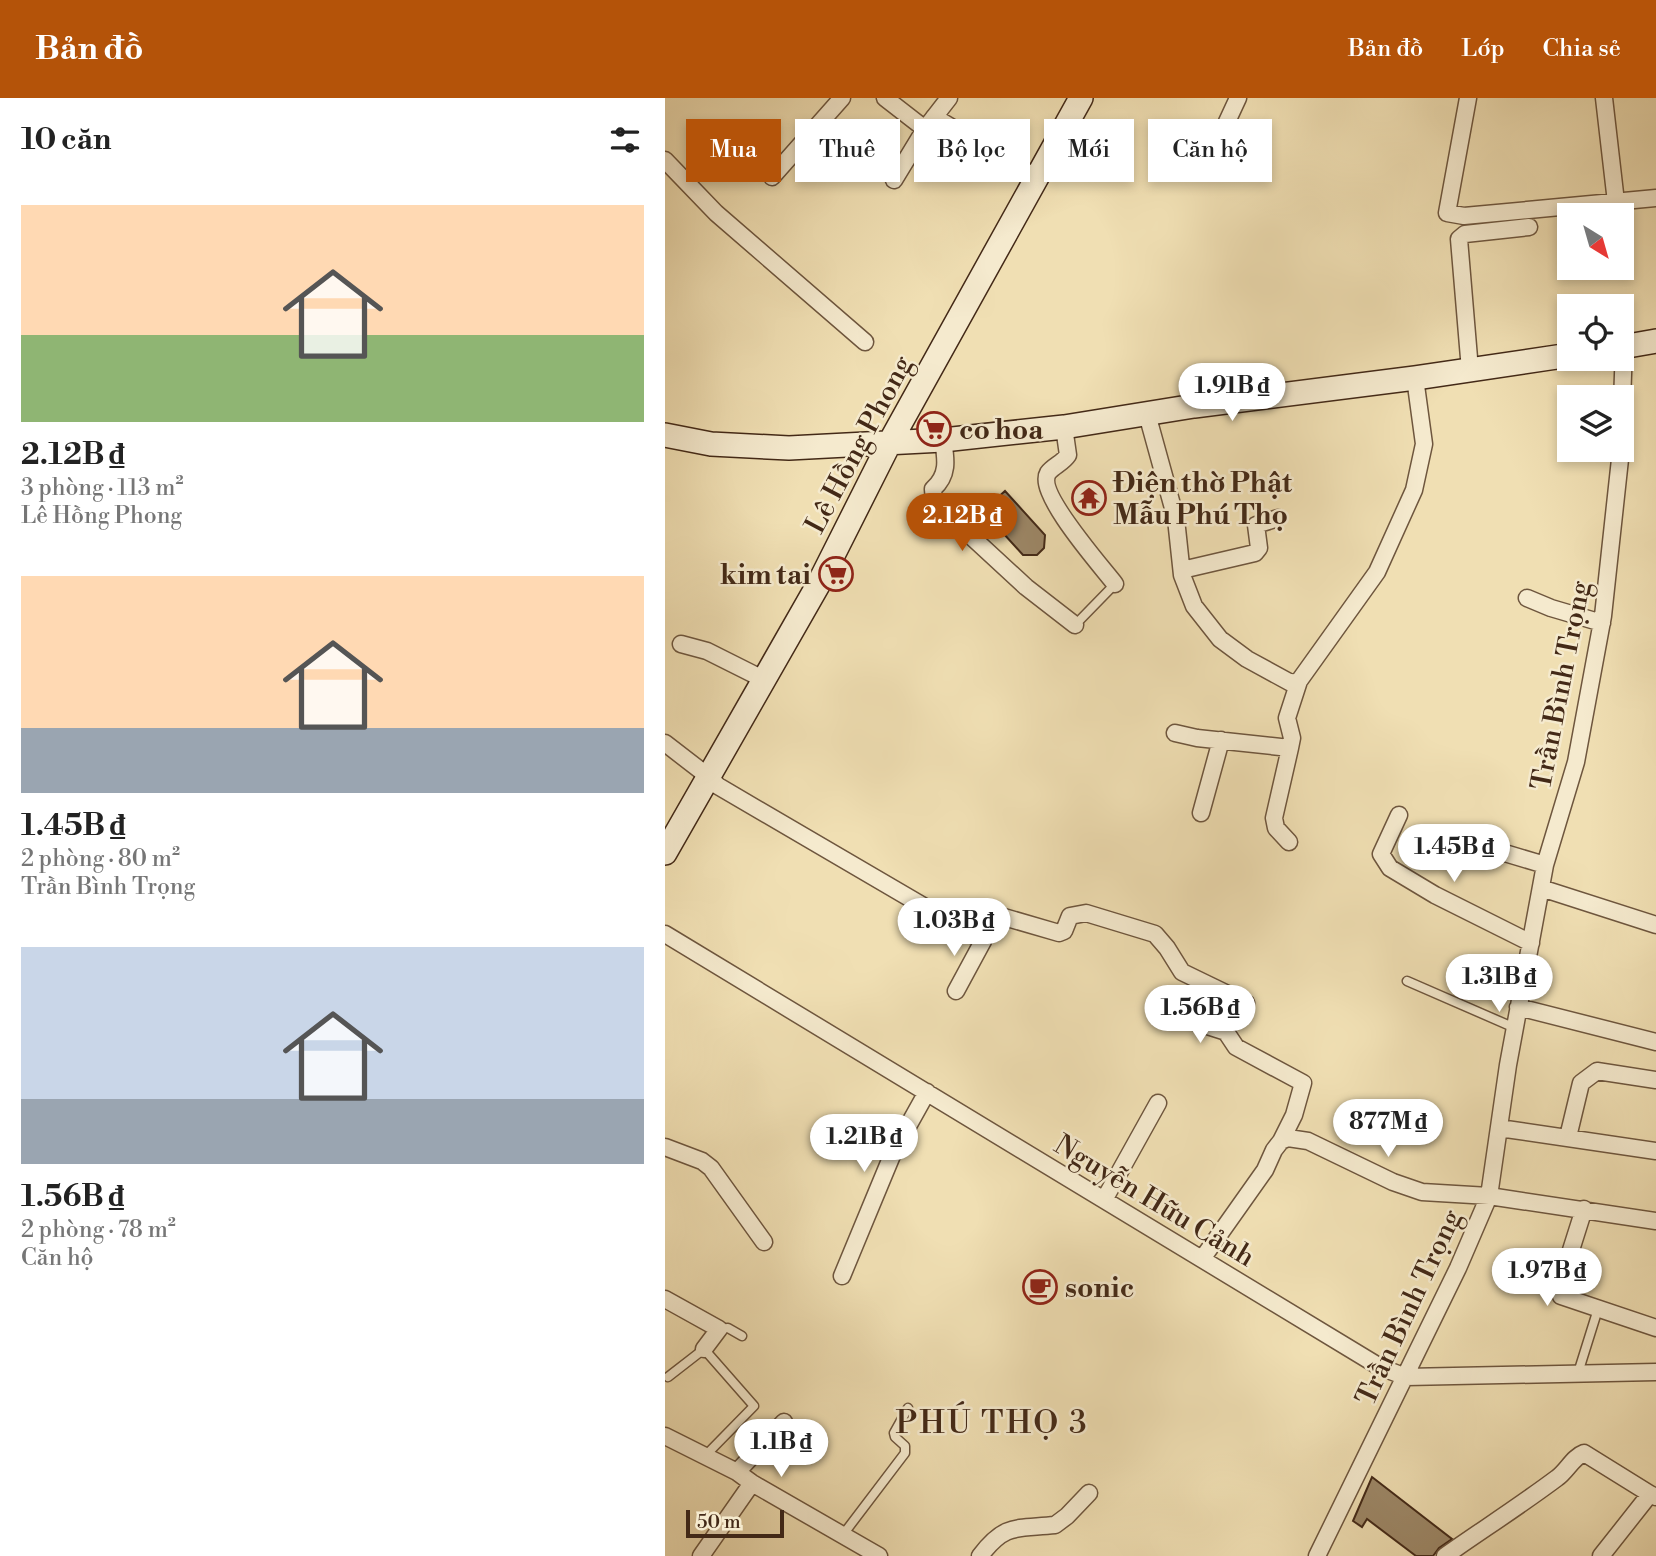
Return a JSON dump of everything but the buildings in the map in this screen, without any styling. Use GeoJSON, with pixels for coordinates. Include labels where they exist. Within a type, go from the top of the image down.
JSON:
{"type":"FeatureCollection","features":[{"type":"Feature","properties":{"kind":"main road","name":"Lê Hồng Phong"},"geometry":{"type":"LineString","coordinates":[[665,853],[818,585],[890,442],[1081,98]]}},
{"type":"Feature","properties":{"kind":"main road"},"geometry":{"type":"LineString","coordinates":[[1634,345],[1656,341]]}},
{"type":"Feature","properties":{"kind":"main road"},"geometry":{"type":"LineString","coordinates":[[665,435],[711,444],[789,448],[943,440],[1064,427],[1557,357]]}},
{"type":"Feature","properties":{"kind":"street"},"geometry":{"type":"LineString","coordinates":[[781,167],[842,98]]}},
{"type":"Feature","properties":{"kind":"street"},"geometry":{"type":"LineString","coordinates":[[885,98],[922,119]]}},
{"type":"Feature","properties":{"kind":"street"},"geometry":{"type":"LineString","coordinates":[[932,119],[950,98]]}},
{"type":"Feature","properties":{"kind":"street"},"geometry":{"type":"LineString","coordinates":[[1228,119],[1238,98]]}},
{"type":"Feature","properties":{"kind":"street"},"geometry":{"type":"LineString","coordinates":[[1468,98],[1447,213],[1464,216],[1656,198]]}},
{"type":"Feature","properties":{"kind":"street"},"geometry":{"type":"LineString","coordinates":[[1604,98],[1616,202]]}},
{"type":"Feature","properties":{"kind":"street"},"geometry":{"type":"LineString","coordinates":[[900,170],[914,147]]}},
{"type":"Feature","properties":{"kind":"street"},"geometry":{"type":"LineString","coordinates":[[667,168],[865,342]]}},
{"type":"Feature","properties":{"kind":"street"},"geometry":{"type":"LineString","coordinates":[[1030,174],[1037,178]]}},
{"type":"Feature","properties":{"kind":"street"},"geometry":{"type":"LineString","coordinates":[[1470,370],[1459,239],[1465,234],[1529,228]]}},
{"type":"Feature","properties":{"kind":"street"},"geometry":{"type":"LineString","coordinates":[[1289,842],[1276,828],[1274,818],[1292,738],[1287,718],[1299,681],[1377,572],[1414,490],[1424,444],[1415,378]]}},
{"type":"Feature","properties":{"kind":"street"},"geometry":{"type":"LineString","coordinates":[[1147,414],[1176,519],[1182,570],[1194,606],[1220,639],[1247,659],[1291,683],[1299,681]]}},
{"type":"Feature","properties":{"kind":"street"},"geometry":{"type":"LineString","coordinates":[[1064,427],[1068,454],[1048,473],[1046,482],[1056,505],[1077,538],[1115,584]]}},
{"type":"Feature","properties":{"kind":"street"},"geometry":{"type":"LineString","coordinates":[[943,440],[947,467],[941,482],[931,494],[934,502],[1026,587],[1075,625]]}},
{"type":"Feature","properties":{"kind":"street","name":"Trần Bình Trọng"},"geometry":{"type":"LineString","coordinates":[[1317,1556],[1406,1377],[1489,1196],[1518,1007],[1545,864],[1577,762],[1602,623],[1620,462]]}},
{"type":"Feature","properties":{"kind":"street"},"geometry":{"type":"LineString","coordinates":[[1182,570],[1255,553],[1259,548],[1256,525],[1278,519]]}},
{"type":"Feature","properties":{"kind":"street"},"geometry":{"type":"LineString","coordinates":[[1527,598],[1602,623]]}},
{"type":"Feature","properties":{"kind":"street"},"geometry":{"type":"LineString","coordinates":[[681,643],[707,651],[765,680]]}},
{"type":"Feature","properties":{"kind":"street"},"geometry":{"type":"LineString","coordinates":[[1175,733],[1197,738],[1290,748]]}},
{"type":"Feature","properties":{"kind":"street"},"geometry":{"type":"LineString","coordinates":[[1201,813],[1221,740]]}},
{"type":"Feature","properties":{"kind":"street"},"geometry":{"type":"LineString","coordinates":[[665,743],[718,786],[983,941]]}},
{"type":"Feature","properties":{"kind":"street"},"geometry":{"type":"LineString","coordinates":[[1399,815],[1381,854],[1385,864],[1436,895],[1531,943]]}},
{"type":"Feature","properties":{"kind":"street"},"geometry":{"type":"LineString","coordinates":[[1488,848],[1545,864]]}},
{"type":"Feature","properties":{"kind":"street"},"geometry":{"type":"LineString","coordinates":[[1541,888],[1656,925]]}},
{"type":"Feature","properties":{"kind":"street"},"geometry":{"type":"LineString","coordinates":[[956,991],[983,941],[989,923],[997,915],[1059,933],[1063,931],[1070,916],[1086,913],[1155,934],[1182,972],[1246,1003]]}},
{"type":"Feature","properties":{"kind":"street","name":"Nguyễn Hữu Cảnh"},"geometry":{"type":"LineString","coordinates":[[665,934],[1380,1367],[1406,1377],[1656,1372]]}},
{"type":"Feature","properties":{"kind":"street"},"geometry":{"type":"LineString","coordinates":[[1518,1007],[1656,1042]]}},
{"type":"Feature","properties":{"kind":"street"},"geometry":{"type":"LineString","coordinates":[[1160,1011],[1226,1032],[1236,1047],[1303,1083],[1294,1115],[1265,1170],[1202,1259]]}},
{"type":"Feature","properties":{"kind":"street"},"geometry":{"type":"LineString","coordinates":[[1568,1137],[1581,1083],[1589,1076],[1597,1071],[1656,1080]]}},
{"type":"Feature","properties":{"kind":"street"},"geometry":{"type":"LineString","coordinates":[[842,1276],[893,1153],[927,1092]]}},
{"type":"Feature","properties":{"kind":"street"},"geometry":{"type":"LineString","coordinates":[[1104,1200],[1158,1103]]}},
{"type":"Feature","properties":{"kind":"street"},"geometry":{"type":"LineString","coordinates":[[1499,1128],[1656,1151]]}},
{"type":"Feature","properties":{"kind":"street"},"geometry":{"type":"LineString","coordinates":[[1281,1141],[1288,1138],[1308,1141],[1392,1182],[1422,1192],[1489,1196],[1656,1221]]}},
{"type":"Feature","properties":{"kind":"street"},"geometry":{"type":"LineString","coordinates":[[665,1147],[702,1161],[711,1168],[764,1242]]}},
{"type":"Feature","properties":{"kind":"street"},"geometry":{"type":"LineString","coordinates":[[1584,1209],[1559,1288],[1561,1296],[1656,1328]]}},
{"type":"Feature","properties":{"kind":"street"},"geometry":{"type":"LineString","coordinates":[[665,1299],[722,1328],[704,1349]]}},
{"type":"Feature","properties":{"kind":"street"},"geometry":{"type":"LineString","coordinates":[[737,1472],[784,1422]]}},
{"type":"Feature","properties":{"kind":"street"},"geometry":{"type":"LineString","coordinates":[[665,1436],[737,1472],[879,1556]]}},
{"type":"Feature","properties":{"kind":"street"},"geometry":{"type":"LineString","coordinates":[[1445,1556],[1540,1491],[1565,1472],[1578,1455],[1584,1453],[1653,1495],[1601,1556]]}},
{"type":"Feature","properties":{"kind":"street"},"geometry":{"type":"LineString","coordinates":[[701,1556],[752,1483]]}},
{"type":"Feature","properties":{"kind":"street"},"geometry":{"type":"LineString","coordinates":[[980,1556],[993,1539],[1006,1530],[1055,1525],[1062,1521],[1089,1493]]}},
{"type":"Feature","properties":{"kind":"lane"},"geometry":{"type":"LineString","coordinates":[[1075,625],[1115,584]]}},
{"type":"Feature","properties":{"kind":"lane"},"geometry":{"type":"LineString","coordinates":[[1408,981],[1515,1028]]}},
{"type":"Feature","properties":{"kind":"lane"},"geometry":{"type":"LineString","coordinates":[[1577,1374],[1598,1309]]}},
{"type":"Feature","properties":{"kind":"lane"},"geometry":{"type":"LineString","coordinates":[[733,1318],[722,1328],[742,1336]]}},
{"type":"Feature","properties":{"kind":"lane"},"geometry":{"type":"LineString","coordinates":[[669,1377],[704,1349],[754,1406],[705,1456]]}},
{"type":"Feature","properties":{"kind":"lane"},"geometry":{"type":"LineString","coordinates":[[842,1536],[905,1453],[905,1446],[894,1433],[908,1408]]}},
{"type":"Feature","properties":{"kind":"place","name":"co hoa"},"geometry":{"type":"Point","coordinates":[934,429]}},
{"type":"Feature","properties":{"kind":"place","name":"Điện thờ Phật Mẫu Phú Thọ"},"geometry":{"type":"Point","coordinates":[1089,498]}},
{"type":"Feature","properties":{"kind":"place","name":"kim tai"},"geometry":{"type":"Point","coordinates":[836,574]}},
{"type":"Feature","properties":{"kind":"place","name":"sonic"},"geometry":{"type":"Point","coordinates":[1040,1287]}},
{"type":"Feature","properties":{"kind":"district","name":"PHÚ THỌ 3"},"geometry":{"type":"Point","coordinates":[992,1422]}}]}
